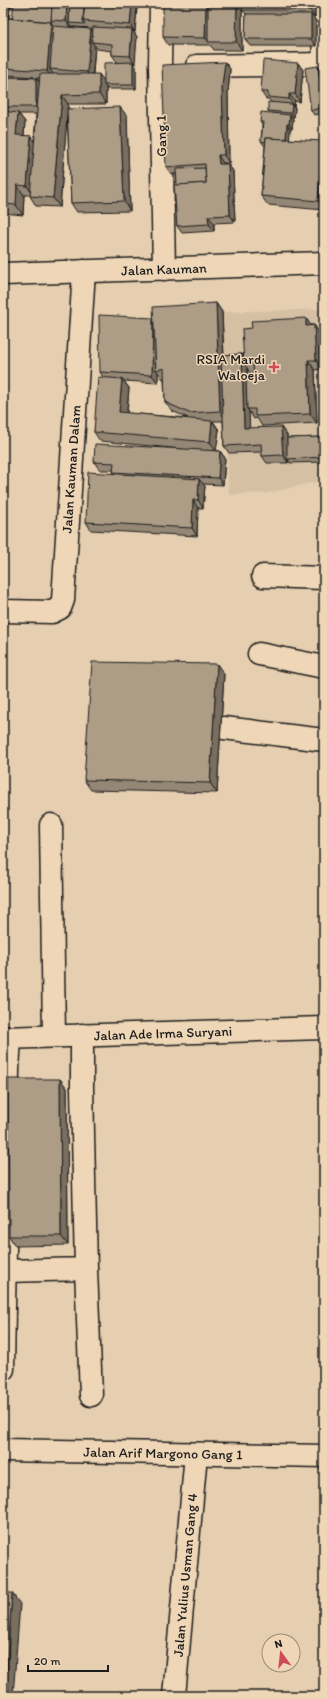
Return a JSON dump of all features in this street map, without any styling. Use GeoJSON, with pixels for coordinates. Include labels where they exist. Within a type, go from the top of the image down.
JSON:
{"type":"FeatureCollection","features":[{"type":"Feature","properties":{"kind":"street","name":"Gang 1"},"geometry":{"type":"LineString","coordinates":[[160,3],[164,269]]}},
{"type":"Feature","properties":{"kind":"street"},"geometry":{"type":"LineString","coordinates":[[160,66],[324,64],[322,3]]}},
{"type":"Feature","properties":{"kind":"street","name":"Jalan Kauman"},"geometry":{"type":"LineString","coordinates":[[3,274],[324,263]]}},
{"type":"Feature","properties":{"kind":"street","name":"Jalan Kauman Dalam"},"geometry":{"type":"LineString","coordinates":[[3,611],[52,612],[60,608],[63,600],[84,271]]}},
{"type":"Feature","properties":{"kind":"street"},"geometry":{"type":"LineString","coordinates":[[263,576],[324,578]]}},
{"type":"Feature","properties":{"kind":"street"},"geometry":{"type":"LineString","coordinates":[[259,654],[324,667]]}},
{"type":"Feature","properties":{"kind":"street"},"geometry":{"type":"LineString","coordinates":[[224,728],[324,740]]}},
{"type":"Feature","properties":{"kind":"street"},"geometry":{"type":"LineString","coordinates":[[51,825],[54,1036]]}},
{"type":"Feature","properties":{"kind":"street","name":"Jalan Ade Irma Suryani"},"geometry":{"type":"LineString","coordinates":[[7,1038],[324,1028]]}},
{"type":"Feature","properties":{"kind":"street"},"geometry":{"type":"LineString","coordinates":[[82,1035],[86,1269],[91,1395]]}},
{"type":"Feature","properties":{"kind":"street"},"geometry":{"type":"LineString","coordinates":[[3,1369],[8,1070],[7,1038]]}},
{"type":"Feature","properties":{"kind":"street"},"geometry":{"type":"LineString","coordinates":[[5,1271],[86,1269]]}},
{"type":"Feature","properties":{"kind":"street","name":"Jalan Arif Margono Gang 1"},"geometry":{"type":"LineString","coordinates":[[3,1450],[324,1456]]}},
{"type":"Feature","properties":{"kind":"street","name":"Jalan Yulius Usman Gang 4"},"geometry":{"type":"LineString","coordinates":[[174,1696],[196,1454]]}},
{"type":"Feature","properties":{"kind":"shaded area","name":"RSIA Mardi Waloeja"},"geometry":{"type":"Polygon","coordinates":[[[324,309],[324,480],[268,493],[229,495],[222,312],[324,309]]]}},
{"type":"Feature","properties":{"kind":"building"},"geometry":{"type":"Polygon","coordinates":[[[3,3],[5,3],[3,25],[3,3]]]}},
{"type":"Feature","properties":{"kind":"building"},"geometry":{"type":"Polygon","coordinates":[[[26,3],[51,3],[50,5],[26,3]]]}},
{"type":"Feature","properties":{"kind":"building"},"geometry":{"type":"Polygon","coordinates":[[[52,3],[67,3],[66,21],[51,20],[52,3]]]}},
{"type":"Feature","properties":{"kind":"building"},"geometry":{"type":"Polygon","coordinates":[[[85,3],[132,3],[130,25],[83,21],[85,3]]]}},
{"type":"Feature","properties":{"kind":"building"},"geometry":{"type":"Polygon","coordinates":[[[163,3],[206,3],[205,38],[163,37],[163,3]]]}},
{"type":"Feature","properties":{"kind":"building"},"geometry":{"type":"Polygon","coordinates":[[[208,3],[237,3],[236,42],[208,42],[208,3]]]}},
{"type":"Feature","properties":{"kind":"building"},"geometry":{"type":"Polygon","coordinates":[[[242,3],[310,3],[310,10],[242,10],[242,3]]]}},
{"type":"Feature","properties":{"kind":"building"},"geometry":{"type":"Polygon","coordinates":[[[14,4],[52,7],[52,22],[12,18],[14,4]]]}},
{"type":"Feature","properties":{"kind":"building"},"geometry":{"type":"Polygon","coordinates":[[[70,5],[84,6],[83,21],[85,24],[69,23],[70,5]]]}},
{"type":"Feature","properties":{"kind":"building"},"geometry":{"type":"Polygon","coordinates":[[[246,14],[311,14],[311,39],[245,39],[246,14]]]}},
{"type":"Feature","properties":{"kind":"building"},"geometry":{"type":"Polygon","coordinates":[[[6,18],[51,22],[47,71],[3,68],[6,18]]]}},
{"type":"Feature","properties":{"kind":"building"},"geometry":{"type":"Polygon","coordinates":[[[53,26],[91,29],[87,72],[50,69],[53,26]]]}},
{"type":"Feature","properties":{"kind":"building"},"geometry":{"type":"Polygon","coordinates":[[[93,27],[132,29],[130,56],[112,55],[112,44],[92,42],[93,27]]]}},
{"type":"Feature","properties":{"kind":"building"},"geometry":{"type":"Polygon","coordinates":[[[263,60],[298,63],[295,94],[289,94],[289,99],[268,97],[268,92],[261,92],[263,60]]]}},
{"type":"Feature","properties":{"kind":"building"},"geometry":{"type":"Polygon","coordinates":[[[133,62],[133,85],[104,85],[104,63],[133,62]]]}},
{"type":"Feature","properties":{"kind":"building"},"geometry":{"type":"Polygon","coordinates":[[[225,62],[222,86],[224,155],[218,155],[219,164],[228,164],[230,215],[208,216],[209,224],[177,226],[174,185],[206,183],[205,164],[166,167],[162,65],[225,62]]]}},
{"type":"Feature","properties":{"kind":"building"},"geometry":{"type":"Polygon","coordinates":[[[318,66],[324,108],[311,110],[305,68],[318,66]]]}},
{"type":"Feature","properties":{"kind":"building"},"geometry":{"type":"Polygon","coordinates":[[[40,74],[99,74],[99,94],[62,95],[53,198],[30,196],[40,74]]]}},
{"type":"Feature","properties":{"kind":"building"},"geometry":{"type":"Polygon","coordinates":[[[3,77],[36,78],[36,107],[3,107],[3,77]]]}},
{"type":"Feature","properties":{"kind":"building"},"geometry":{"type":"Polygon","coordinates":[[[268,102],[292,104],[291,113],[268,111],[268,102]]]}},
{"type":"Feature","properties":{"kind":"building"},"geometry":{"type":"Polygon","coordinates":[[[120,107],[124,201],[71,203],[67,109],[120,107]]]}},
{"type":"Feature","properties":{"kind":"building"},"geometry":{"type":"Polygon","coordinates":[[[3,111],[18,113],[16,135],[31,136],[27,186],[17,185],[16,205],[3,204],[3,111]]]}},
{"type":"Feature","properties":{"kind":"building"},"geometry":{"type":"Polygon","coordinates":[[[261,112],[290,115],[289,124],[287,124],[286,139],[266,138],[265,142],[261,141],[263,122],[260,122],[261,112]]]}},
{"type":"Feature","properties":{"kind":"building"},"geometry":{"type":"Polygon","coordinates":[[[266,138],[323,141],[318,201],[261,196],[266,138]]]}},
{"type":"Feature","properties":{"kind":"building"},"geometry":{"type":"Polygon","coordinates":[[[205,168],[206,183],[177,185],[176,169],[205,168]]]}},
{"type":"Feature","properties":{"kind":"building"},"geometry":{"type":"Polygon","coordinates":[[[323,300],[324,300],[324,332],[323,300]]]}},
{"type":"Feature","properties":{"kind":"building"},"geometry":{"type":"Polygon","coordinates":[[[216,303],[220,411],[189,413],[165,402],[164,368],[156,370],[153,307],[216,303]]]}},
{"type":"Feature","properties":{"kind":"building"},"geometry":{"type":"Polygon","coordinates":[[[99,315],[153,318],[152,375],[100,372],[99,315]]]}},
{"type":"Feature","properties":{"kind":"building"},"geometry":{"type":"Polygon","coordinates":[[[306,318],[306,326],[314,325],[316,360],[308,360],[310,414],[255,416],[255,409],[247,409],[246,376],[254,376],[253,363],[244,363],[242,329],[252,328],[251,321],[306,318]]]}},
{"type":"Feature","properties":{"kind":"building"},"geometry":{"type":"Polygon","coordinates":[[[242,354],[244,428],[281,427],[283,455],[262,456],[261,444],[224,446],[221,355],[242,354]]]}},
{"type":"Feature","properties":{"kind":"building"},"geometry":{"type":"Polygon","coordinates":[[[98,377],[122,379],[119,412],[212,421],[210,442],[94,432],[98,377]]]}},
{"type":"Feature","properties":{"kind":"building"},"geometry":{"type":"Polygon","coordinates":[[[324,437],[324,457],[287,459],[287,438],[324,437]]]}},
{"type":"Feature","properties":{"kind":"building"},"geometry":{"type":"Polygon","coordinates":[[[95,444],[220,451],[218,478],[113,472],[114,463],[94,462],[95,444]]]}},
{"type":"Feature","properties":{"kind":"building"},"geometry":{"type":"Polygon","coordinates":[[[88,472],[199,479],[198,500],[193,500],[192,528],[86,522],[88,472]]]}},
{"type":"Feature","properties":{"kind":"building"},"geometry":{"type":"Polygon","coordinates":[[[92,662],[217,664],[210,783],[84,780],[92,662]]]}},
{"type":"Feature","properties":{"kind":"building"},"geometry":{"type":"Polygon","coordinates":[[[324,818],[324,868],[323,868],[324,818]]]}},
{"type":"Feature","properties":{"kind":"building"},"geometry":{"type":"Polygon","coordinates":[[[8,1079],[60,1079],[61,1236],[9,1236],[8,1079]]]}},
{"type":"Feature","properties":{"kind":"building"},"geometry":{"type":"Polygon","coordinates":[[[3,1593],[12,1593],[5,1696],[3,1696],[3,1593]]]}},
{"type":"Feature","properties":{"kind":"place","name":"RSIA Mardi Waloeja"},"geometry":{"type":"Point","coordinates":[274,367]}}]}
